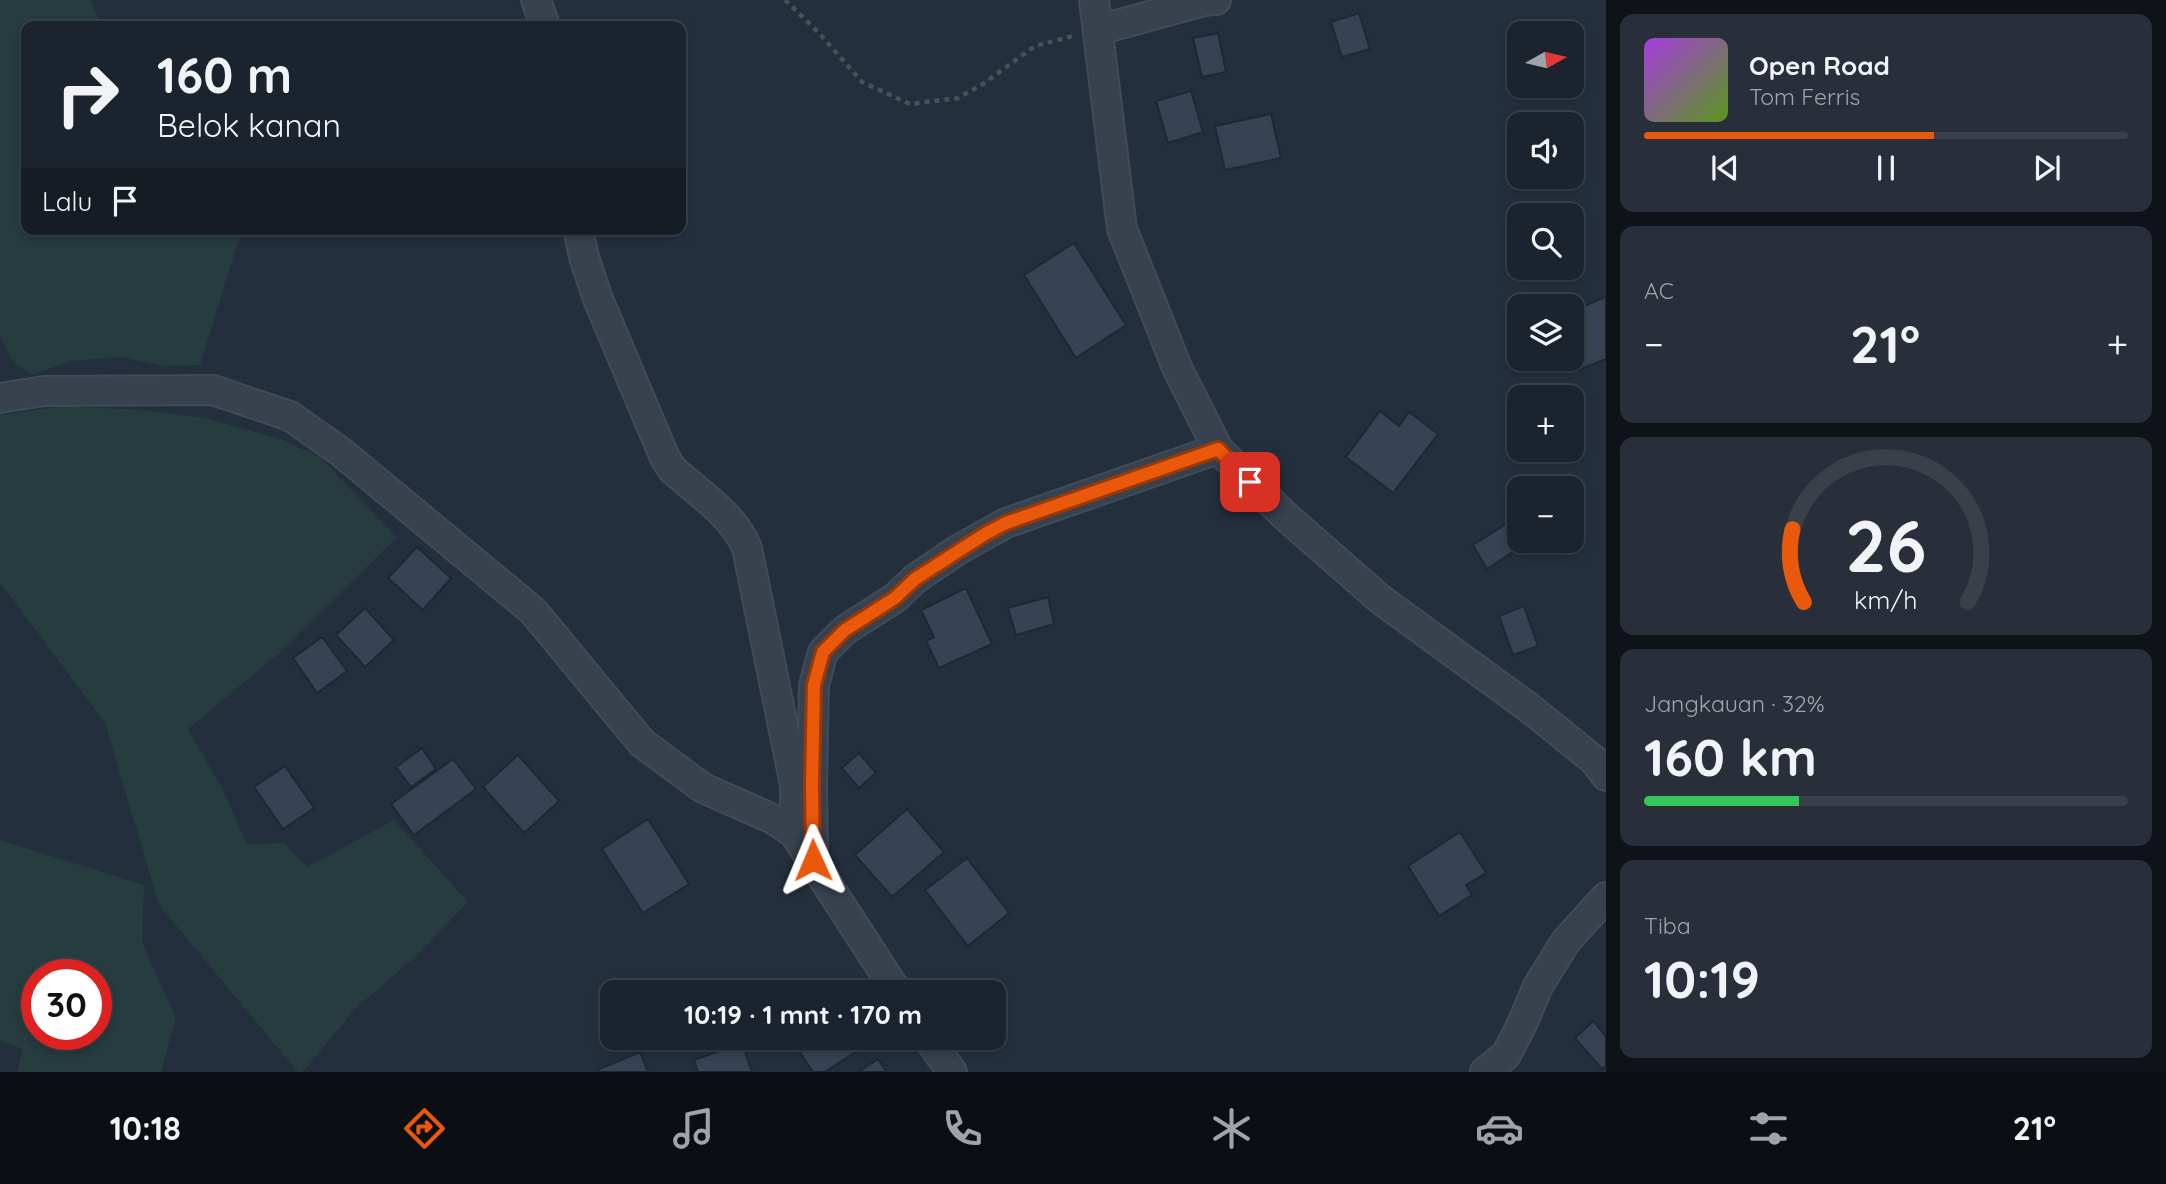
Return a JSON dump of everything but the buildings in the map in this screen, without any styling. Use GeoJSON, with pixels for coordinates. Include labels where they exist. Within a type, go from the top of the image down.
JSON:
{"type":"FeatureCollection","features":[{"type":"Feature","properties":{"kind":"street"},"geometry":{"type":"LineString","coordinates":[[536,0],[543,21]]}},
{"type":"Feature","properties":{"kind":"street"},"geometry":{"type":"LineString","coordinates":[[1094,0],[1122,229],[1178,370],[1218,449],[1283,514],[1380,599],[1528,707],[1595,761],[1606,776]]}},
{"type":"Feature","properties":{"kind":"street"},"geometry":{"type":"LineString","coordinates":[[1098,30],[1216,0]]}},
{"type":"Feature","properties":{"kind":"street"},"geometry":{"type":"LineString","coordinates":[[579,235],[598,299],[665,458],[672,469],[732,522],[741,533],[747,548],[795,785],[794,833]]}},
{"type":"Feature","properties":{"kind":"street"},"geometry":{"type":"LineString","coordinates":[[0,398],[44,391],[213,390],[290,416],[341,452],[533,611],[642,743],[703,788],[773,819],[794,833],[889,980]]}},
{"type":"Feature","properties":{"kind":"street"},"geometry":{"type":"LineString","coordinates":[[813,860],[814,685],[823,652],[845,630],[895,598],[915,579],[1006,523],[1218,449]]}},
{"type":"Feature","properties":{"kind":"street"},"geometry":{"type":"LineString","coordinates":[[1485,1072],[1506,1055],[1538,986],[1566,940],[1606,897]]}},
{"type":"Feature","properties":{"kind":"street"},"geometry":{"type":"LineString","coordinates":[[936,1050],[952,1072]]}},
{"type":"Feature","properties":{"kind":"path"},"geometry":{"type":"LineString","coordinates":[[785,0],[818,32],[862,82],[910,104],[958,98],[983,84],[1035,46],[1098,30]]}},
{"type":"Feature","properties":{"kind":"green space"},"geometry":{"type":"Polygon","coordinates":[[[0,0],[91,0],[99,21],[21,21],[21,235],[240,235],[200,365],[163,366],[122,357],[71,361],[32,375],[13,362],[0,336],[0,0]]]}},
{"type":"Feature","properties":{"kind":"green space"},"geometry":{"type":"Polygon","coordinates":[[[64,406],[143,410],[204,418],[277,438],[320,457],[397,537],[283,650],[188,729],[223,790],[247,844],[284,843],[307,867],[394,820],[468,902],[415,957],[355,1009],[303,1072],[298,1072],[159,905],[105,723],[0,582],[0,415],[64,406]]]}},
{"type":"Feature","properties":{"kind":"green space"},"geometry":{"type":"Polygon","coordinates":[[[0,840],[144,885],[142,942],[176,1018],[161,1072],[17,1072],[23,1050],[112,1050],[112,959],[21,959],[21,1048],[0,1041],[0,840]]]}},
{"type":"Feature","properties":{"kind":"route"},"geometry":{"type":"LineString","coordinates":[[813,860],[814,685],[823,652],[845,630],[895,598],[915,579],[956,551],[1006,523],[1218,449],[1250,482]]}}]}
